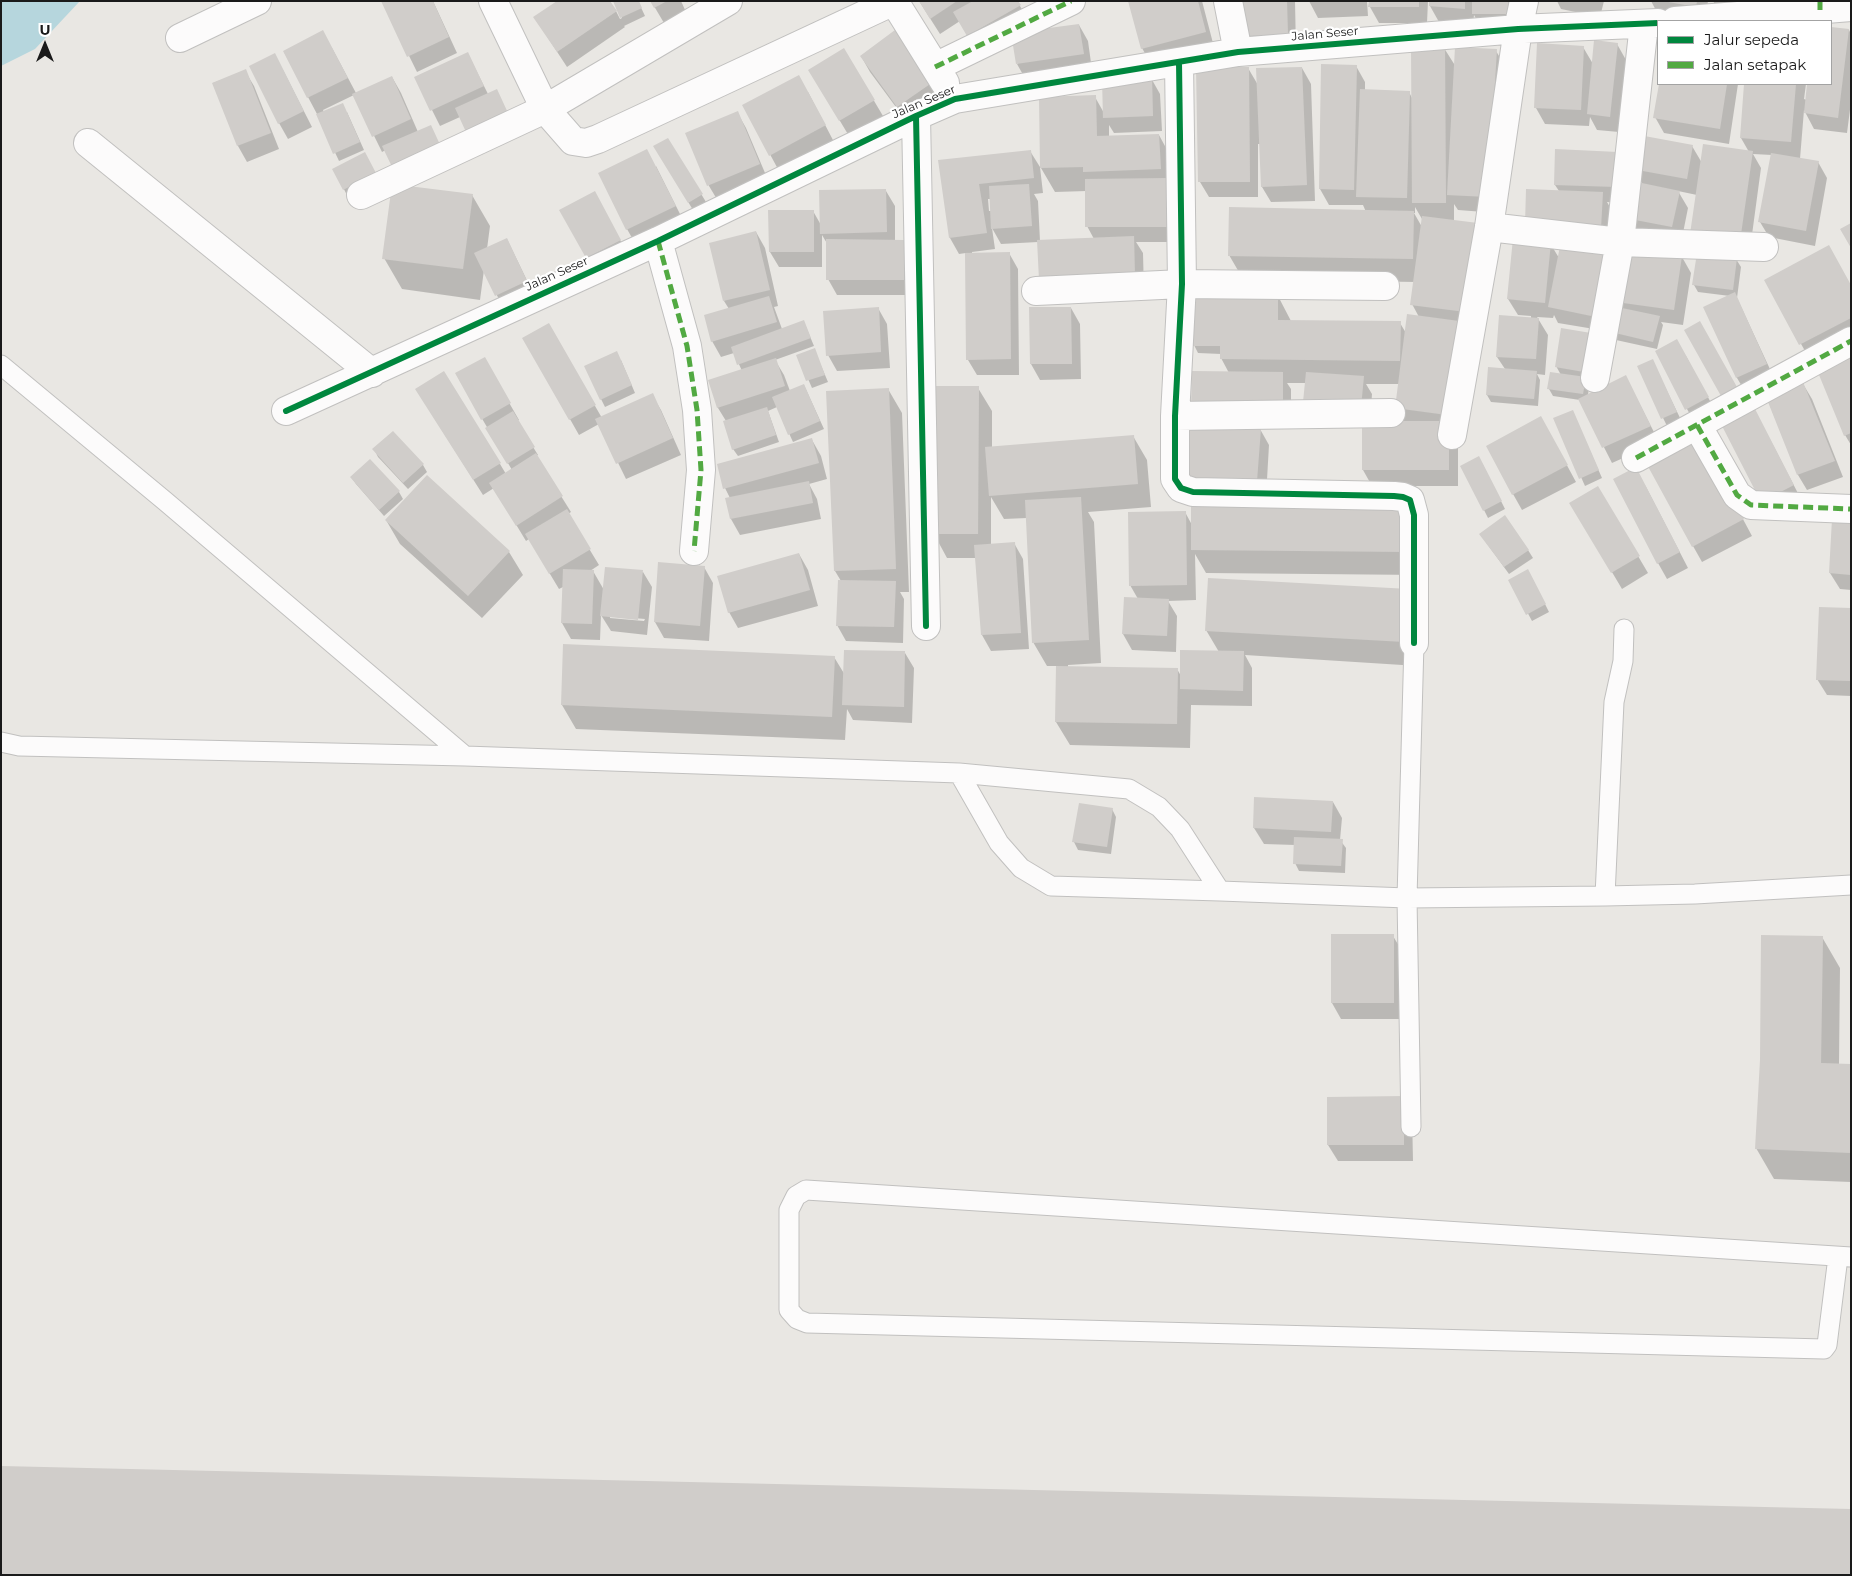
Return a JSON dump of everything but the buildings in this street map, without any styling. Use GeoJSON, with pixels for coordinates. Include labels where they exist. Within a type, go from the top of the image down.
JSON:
{"type":"FeatureCollection","features":[{"type":"Feature","properties":{"kind":"street"},"geometry":{"type":"LineString","coordinates":[[180,38],[257,1]]}},
{"type":"Feature","properties":{"kind":"street"},"geometry":{"type":"LineString","coordinates":[[492,1],[545,109],[573,141],[586,143],[592,141],[894,1],[955,99]]}},
{"type":"Feature","properties":{"kind":"street"},"geometry":{"type":"LineString","coordinates":[[361,196],[545,109],[728,1]]}},
{"type":"Feature","properties":{"kind":"street"},"geometry":{"type":"LineString","coordinates":[[935,67],[1071,1]]}},
{"type":"Feature","properties":{"kind":"street"},"geometry":{"type":"LineString","coordinates":[[1228,1],[1238,52]]}},
{"type":"Feature","properties":{"kind":"street"},"geometry":{"type":"LineString","coordinates":[[1452,435],[1489,227],[1518,28],[1524,1]]}},
{"type":"Feature","properties":{"kind":"street"},"geometry":{"type":"LineString","coordinates":[[1685,20],[1820,6],[1851,7]]}},
{"type":"Feature","properties":{"kind":"street"},"geometry":{"type":"LineString","coordinates":[[1595,378],[1620,242],[1651,23]]}},
{"type":"Feature","properties":{"kind":"street","name":"Jalan Seser"},"geometry":{"type":"LineString","coordinates":[[286,412],[658,241],[955,99],[1238,52],[1518,28],[1651,23]]}},
{"type":"Feature","properties":{"kind":"street"},"geometry":{"type":"LineString","coordinates":[[1179,62],[1182,284],[1175,479],[1181,488],[1193,492],[1394,496],[1410,500],[1414,515],[1414,643]]}},
{"type":"Feature","properties":{"kind":"street"},"geometry":{"type":"LineString","coordinates":[[916,116],[926,626]]}},
{"type":"Feature","properties":{"kind":"street"},"geometry":{"type":"LineString","coordinates":[[88,143],[372,373]]}},
{"type":"Feature","properties":{"kind":"street"},"geometry":{"type":"LineString","coordinates":[[1489,227],[1620,242],[1764,247]]}},
{"type":"Feature","properties":{"kind":"street"},"geometry":{"type":"LineString","coordinates":[[658,241],[687,346],[697,410],[701,470],[694,551]]}},
{"type":"Feature","properties":{"kind":"street"},"geometry":{"type":"LineString","coordinates":[[1036,291],[1182,284],[1384,286]]}},
{"type":"Feature","properties":{"kind":"street"},"geometry":{"type":"LineString","coordinates":[[1636,458],[1851,341]]}},
{"type":"Feature","properties":{"kind":"street"},"geometry":{"type":"LineString","coordinates":[[1176,416],[1391,413]]}},
{"type":"Feature","properties":{"kind":"street"},"geometry":{"type":"LineString","coordinates":[[1696,425],[1737,495],[1751,505],[1851,509]]}},
{"type":"Feature","properties":{"kind":"lane"},"geometry":{"type":"LineString","coordinates":[[1,365],[158,495],[465,756]]}},
{"type":"Feature","properties":{"kind":"lane"},"geometry":{"type":"LineString","coordinates":[[1605,896],[1614,702],[1622,661],[1624,629]]}},
{"type":"Feature","properties":{"kind":"lane"},"geometry":{"type":"LineString","coordinates":[[1411,1127],[1407,898],[1414,643]]}},
{"type":"Feature","properties":{"kind":"lane"},"geometry":{"type":"LineString","coordinates":[[1,742],[19,746],[465,756],[959,773],[1129,789],[1159,807],[1180,829],[1220,891]]}},
{"type":"Feature","properties":{"kind":"lane"},"geometry":{"type":"LineString","coordinates":[[959,773],[999,843],[1021,868],[1051,886],[1407,898],[1695,894],[1851,885]]}},
{"type":"Feature","properties":{"kind":"lane"},"geometry":{"type":"LineString","coordinates":[[806,1190],[1844,1257],[1827,1345],[1824,1349],[807,1323],[798,1319],[789,1310],[790,1210],[796,1196],[806,1190]]}},
{"type":"Feature","properties":{"kind":"water"},"geometry":{"type":"Polygon","coordinates":[[[1,1],[80,1],[35,49],[1,66],[1,1]]]}},
{"type":"Feature","properties":{"kind":"marked path"},"geometry":{"type":"LineString","coordinates":[[935,67],[1071,1]]}},
{"type":"Feature","properties":{"kind":"marked path"},"geometry":{"type":"LineString","coordinates":[[1820,1],[1820,10]]}},
{"type":"Feature","properties":{"kind":"marked path"},"geometry":{"type":"LineString","coordinates":[[658,241],[687,346],[697,410],[701,470],[694,551]]}},
{"type":"Feature","properties":{"kind":"marked path"},"geometry":{"type":"LineString","coordinates":[[1636,458],[1851,341]]}},
{"type":"Feature","properties":{"kind":"marked path"},"geometry":{"type":"LineString","coordinates":[[1697,425],[1737,495],[1751,505],[1851,509]]}},
{"type":"Feature","properties":{"kind":"cycle path"},"geometry":{"type":"LineString","coordinates":[[286,411],[658,241],[955,99],[1238,52],[1518,29],[1657,23]]}},
{"type":"Feature","properties":{"kind":"cycle path"},"geometry":{"type":"LineString","coordinates":[[1179,62],[1182,284],[1175,416],[1175,479],[1181,488],[1193,492],[1394,496],[1410,500],[1414,515],[1414,643]]}},
{"type":"Feature","properties":{"kind":"cycle path"},"geometry":{"type":"LineString","coordinates":[[916,116],[926,626]]}}]}
